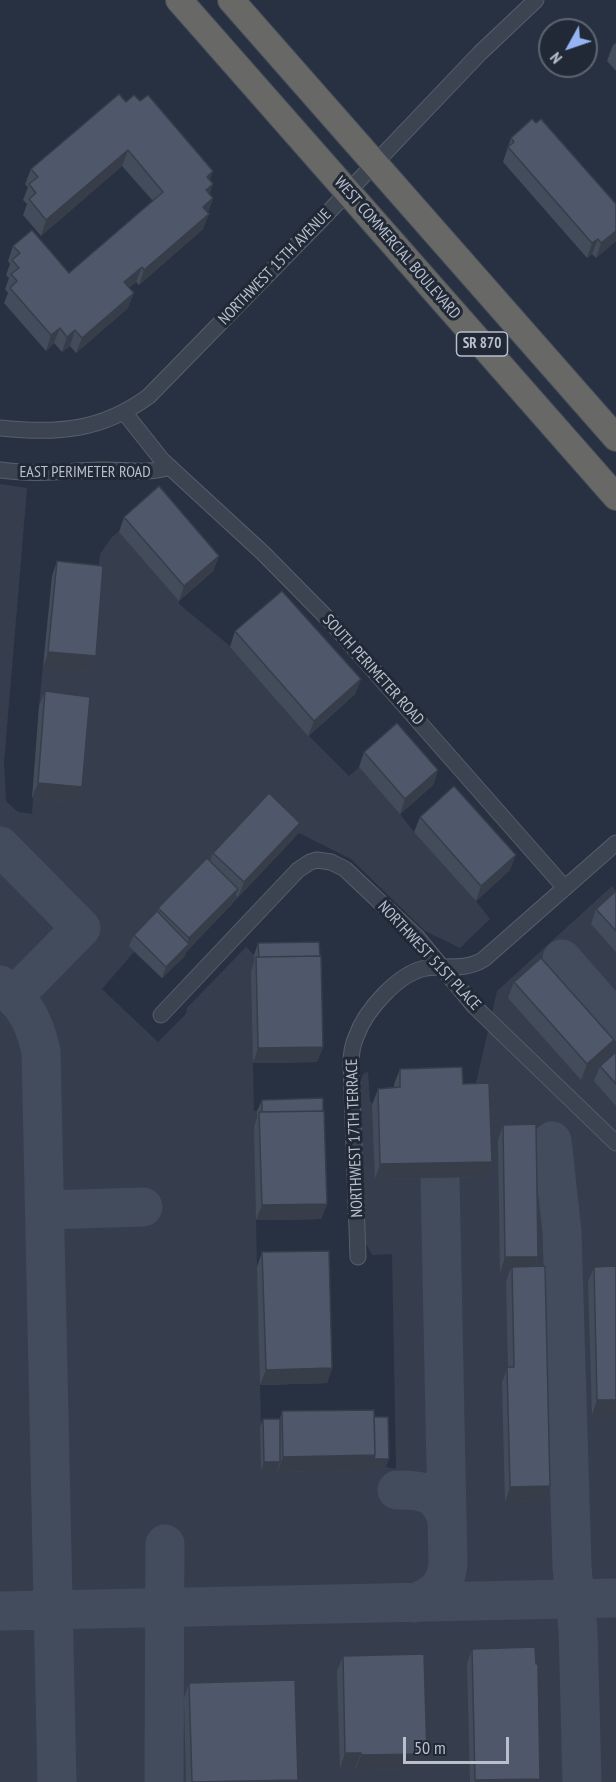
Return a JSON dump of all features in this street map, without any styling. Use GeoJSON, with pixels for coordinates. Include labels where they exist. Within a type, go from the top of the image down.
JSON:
{"type":"FeatureCollection","features":[{"type":"Feature","properties":{"kind":"highway","name":"WEST COMMERCIAL BOULEVARD"},"geometry":{"type":"LineString","coordinates":[[179,0],[616,497]]}},
{"type":"Feature","properties":{"kind":"highway","name":"SR 870"},"geometry":{"type":"LineString","coordinates":[[231,0],[616,438]]}},
{"type":"Feature","properties":{"kind":"highway"},"geometry":{"type":"LineString","coordinates":[[554,427],[598,456],[616,471]]}},
{"type":"Feature","properties":{"kind":"street","name":"NORTHWEST 15TH AVENUE"},"geometry":{"type":"LineString","coordinates":[[0,428],[38,431],[69,430],[98,423],[124,412],[160,386],[480,52],[536,0]]}},
{"type":"Feature","properties":{"kind":"street","name":"SOUTH PERIMETER ROAD"},"geometry":{"type":"LineString","coordinates":[[124,412],[153,450],[263,553],[332,623],[564,888]]}},
{"type":"Feature","properties":{"kind":"street","name":"EAST PERIMETER ROAD"},"geometry":{"type":"LineString","coordinates":[[0,470],[40,474],[99,470],[151,472],[170,467]]}},
{"type":"Feature","properties":{"kind":"street"},"geometry":{"type":"LineString","coordinates":[[564,888],[616,843]]}},
{"type":"Feature","properties":{"kind":"street","name":"NORTHWEST 51ST PLACE"},"geometry":{"type":"LineString","coordinates":[[161,1014],[298,870],[317,860],[331,862],[345,869],[417,938],[476,1007],[616,1143]]}},
{"type":"Feature","properties":{"kind":"street","name":"NORTHWEST 17TH TERRACE"},"geometry":{"type":"LineString","coordinates":[[358,1257],[351,1074],[353,1044],[365,1019],[392,986],[414,971],[460,967],[480,962],[564,888]]}},
{"type":"Feature","properties":{"kind":"shaded area"},"geometry":{"type":"Polygon","coordinates":[[[0,484],[27,488],[4,763],[6,801],[18,812],[32,814],[39,706],[52,576],[97,581],[100,554],[112,537],[153,502],[213,571],[179,601],[179,604],[230,646],[276,606],[355,694],[309,736],[349,776],[392,739],[433,785],[400,814],[414,832],[510,870],[476,901],[490,919],[460,948],[425,931],[351,859],[299,833],[162,978],[134,952],[102,989],[158,1042],[186,1014],[187,1008],[246,947],[254,955],[315,954],[317,1062],[253,1063],[254,1111],[319,1110],[321,1219],[256,1220],[257,1267],[324,1266],[327,1383],[260,1385],[261,1426],[385,1425],[386,1467],[396,1469],[392,1254],[372,1255],[365,1242],[359,1083],[364,1073],[368,1072],[370,1101],[373,1104],[394,1102],[394,1084],[473,1096],[497,991],[612,886],[616,891],[616,1782],[0,1782],[0,484]]]}},
{"type":"Feature","properties":{"kind":"building"},"geometry":{"type":"Polygon","coordinates":[[[119,94],[126,102],[134,95],[140,101],[148,95],[213,171],[207,177],[213,184],[206,190],[213,198],[203,207],[209,214],[144,270],[142,267],[124,282],[134,293],[82,338],[75,330],[67,337],[60,328],[51,335],[10,288],[17,281],[11,274],[19,268],[12,260],[20,253],[13,246],[32,230],[69,273],[163,192],[128,150],[46,220],[29,199],[36,193],[29,184],[38,177],[31,169],[119,94]]]}},
{"type":"Feature","properties":{"kind":"building"},"geometry":{"type":"Polygon","coordinates":[[[532,119],[536,123],[541,119],[616,204],[616,231],[601,243],[598,239],[592,243],[508,147],[514,142],[511,138],[532,119]]]}},
{"type":"Feature","properties":{"kind":"building"},"geometry":{"type":"Polygon","coordinates":[[[159,486],[219,556],[184,586],[124,517],[159,486]]]}},
{"type":"Feature","properties":{"kind":"building"},"geometry":{"type":"Polygon","coordinates":[[[57,561],[103,566],[96,656],[48,652],[57,561]]]}},
{"type":"Feature","properties":{"kind":"building"},"geometry":{"type":"Polygon","coordinates":[[[282,591],[361,679],[314,721],[235,631],[282,591]]]}},
{"type":"Feature","properties":{"kind":"building"},"geometry":{"type":"Polygon","coordinates":[[[45,691],[90,697],[82,787],[38,783],[45,691]]]}},
{"type":"Feature","properties":{"kind":"building"},"geometry":{"type":"Polygon","coordinates":[[[397,723],[438,770],[405,799],[364,752],[397,723]]]}},
{"type":"Feature","properties":{"kind":"building"},"geometry":{"type":"Polygon","coordinates":[[[454,786],[516,855],[481,886],[420,817],[454,786]]]}},
{"type":"Feature","properties":{"kind":"building"},"geometry":{"type":"Polygon","coordinates":[[[269,793],[300,823],[244,882],[213,853],[269,793]]]}},
{"type":"Feature","properties":{"kind":"building"},"geometry":{"type":"Polygon","coordinates":[[[207,858],[238,889],[189,938],[158,908],[207,858]]]}},
{"type":"Feature","properties":{"kind":"building"},"geometry":{"type":"Polygon","coordinates":[[[616,891],[616,931],[596,909],[616,891]]]}},
{"type":"Feature","properties":{"kind":"building"},"geometry":{"type":"Polygon","coordinates":[[[157,911],[189,944],[166,967],[134,935],[157,911]]]}},
{"type":"Feature","properties":{"kind":"building"},"geometry":{"type":"Polygon","coordinates":[[[319,942],[320,956],[259,957],[258,943],[319,942]]]}},
{"type":"Feature","properties":{"kind":"building"},"geometry":{"type":"Polygon","coordinates":[[[321,956],[323,1047],[258,1048],[256,957],[321,956]]]}},
{"type":"Feature","properties":{"kind":"building"},"geometry":{"type":"Polygon","coordinates":[[[541,958],[614,1040],[587,1064],[514,982],[541,958]]]}},
{"type":"Feature","properties":{"kind":"building"},"geometry":{"type":"Polygon","coordinates":[[[616,1052],[616,1084],[600,1066],[616,1052]]]}},
{"type":"Feature","properties":{"kind":"building"},"geometry":{"type":"Polygon","coordinates":[[[462,1067],[463,1084],[489,1083],[492,1162],[380,1164],[378,1089],[400,1087],[400,1069],[462,1067]]]}},
{"type":"Feature","properties":{"kind":"building"},"geometry":{"type":"Polygon","coordinates":[[[323,1098],[323,1111],[262,1112],[262,1100],[323,1098]]]}},
{"type":"Feature","properties":{"kind":"building"},"geometry":{"type":"Polygon","coordinates":[[[324,1111],[327,1204],[262,1205],[259,1112],[324,1111]]]}},
{"type":"Feature","properties":{"kind":"building"},"geometry":{"type":"Polygon","coordinates":[[[536,1124],[538,1257],[505,1257],[503,1125],[536,1124]]]}},
{"type":"Feature","properties":{"kind":"building"},"geometry":{"type":"Polygon","coordinates":[[[329,1251],[332,1368],[266,1370],[262,1252],[329,1251]]]}},
{"type":"Feature","properties":{"kind":"building"},"geometry":{"type":"Polygon","coordinates":[[[545,1266],[550,1486],[510,1487],[507,1367],[514,1367],[512,1267],[545,1266]]]}},
{"type":"Feature","properties":{"kind":"building"},"geometry":{"type":"Polygon","coordinates":[[[616,1266],[616,1400],[597,1400],[594,1267],[616,1266]]]}},
{"type":"Feature","properties":{"kind":"building"},"geometry":{"type":"Polygon","coordinates":[[[374,1410],[375,1455],[283,1457],[282,1411],[374,1410]]]}},
{"type":"Feature","properties":{"kind":"building"},"geometry":{"type":"Polygon","coordinates":[[[374,1417],[388,1417],[389,1459],[374,1459],[374,1417]]]}},
{"type":"Feature","properties":{"kind":"building"},"geometry":{"type":"Polygon","coordinates":[[[263,1419],[280,1419],[280,1462],[264,1462],[263,1419]]]}},
{"type":"Feature","properties":{"kind":"building"},"geometry":{"type":"Polygon","coordinates":[[[535,1647],[536,1664],[538,1664],[540,1779],[475,1780],[472,1649],[535,1647]]]}},
{"type":"Feature","properties":{"kind":"building"},"geometry":{"type":"Polygon","coordinates":[[[424,1654],[427,1754],[361,1755],[361,1753],[345,1753],[343,1656],[424,1654]]]}},
{"type":"Feature","properties":{"kind":"building"},"geometry":{"type":"Polygon","coordinates":[[[295,1680],[298,1780],[192,1782],[189,1683],[295,1680]]]}},
{"type":"Feature","properties":{"kind":"taxiway"},"geometry":{"type":"LineString","coordinates":[[0,846],[81,928],[14,996]]}},
{"type":"Feature","properties":{"kind":"taxiway"},"geometry":{"type":"LineString","coordinates":[[562,959],[616,1021]]}},
{"type":"Feature","properties":{"kind":"taxiway"},"geometry":{"type":"LineString","coordinates":[[0,985],[16,999],[32,1022],[41,1051],[57,1782]]}},
{"type":"Feature","properties":{"kind":"taxiway"},"geometry":{"type":"LineString","coordinates":[[552,1141],[562,1232],[572,1567],[578,1630],[582,1782]]}},
{"type":"Feature","properties":{"kind":"taxiway"},"geometry":{"type":"LineString","coordinates":[[415,1603],[438,1589],[445,1578],[448,1564],[440,1178]]}},
{"type":"Feature","properties":{"kind":"taxiway"},"geometry":{"type":"LineString","coordinates":[[45,1210],[143,1207]]}},
{"type":"Feature","properties":{"kind":"taxiway"},"geometry":{"type":"LineString","coordinates":[[397,1490],[415,1490],[429,1494],[435,1498],[447,1520]]}},
{"type":"Feature","properties":{"kind":"taxiway"},"geometry":{"type":"LineString","coordinates":[[164,1782],[165,1544]]}},
{"type":"Feature","properties":{"kind":"taxiway"},"geometry":{"type":"LineString","coordinates":[[0,1611],[616,1598]]}}]}
